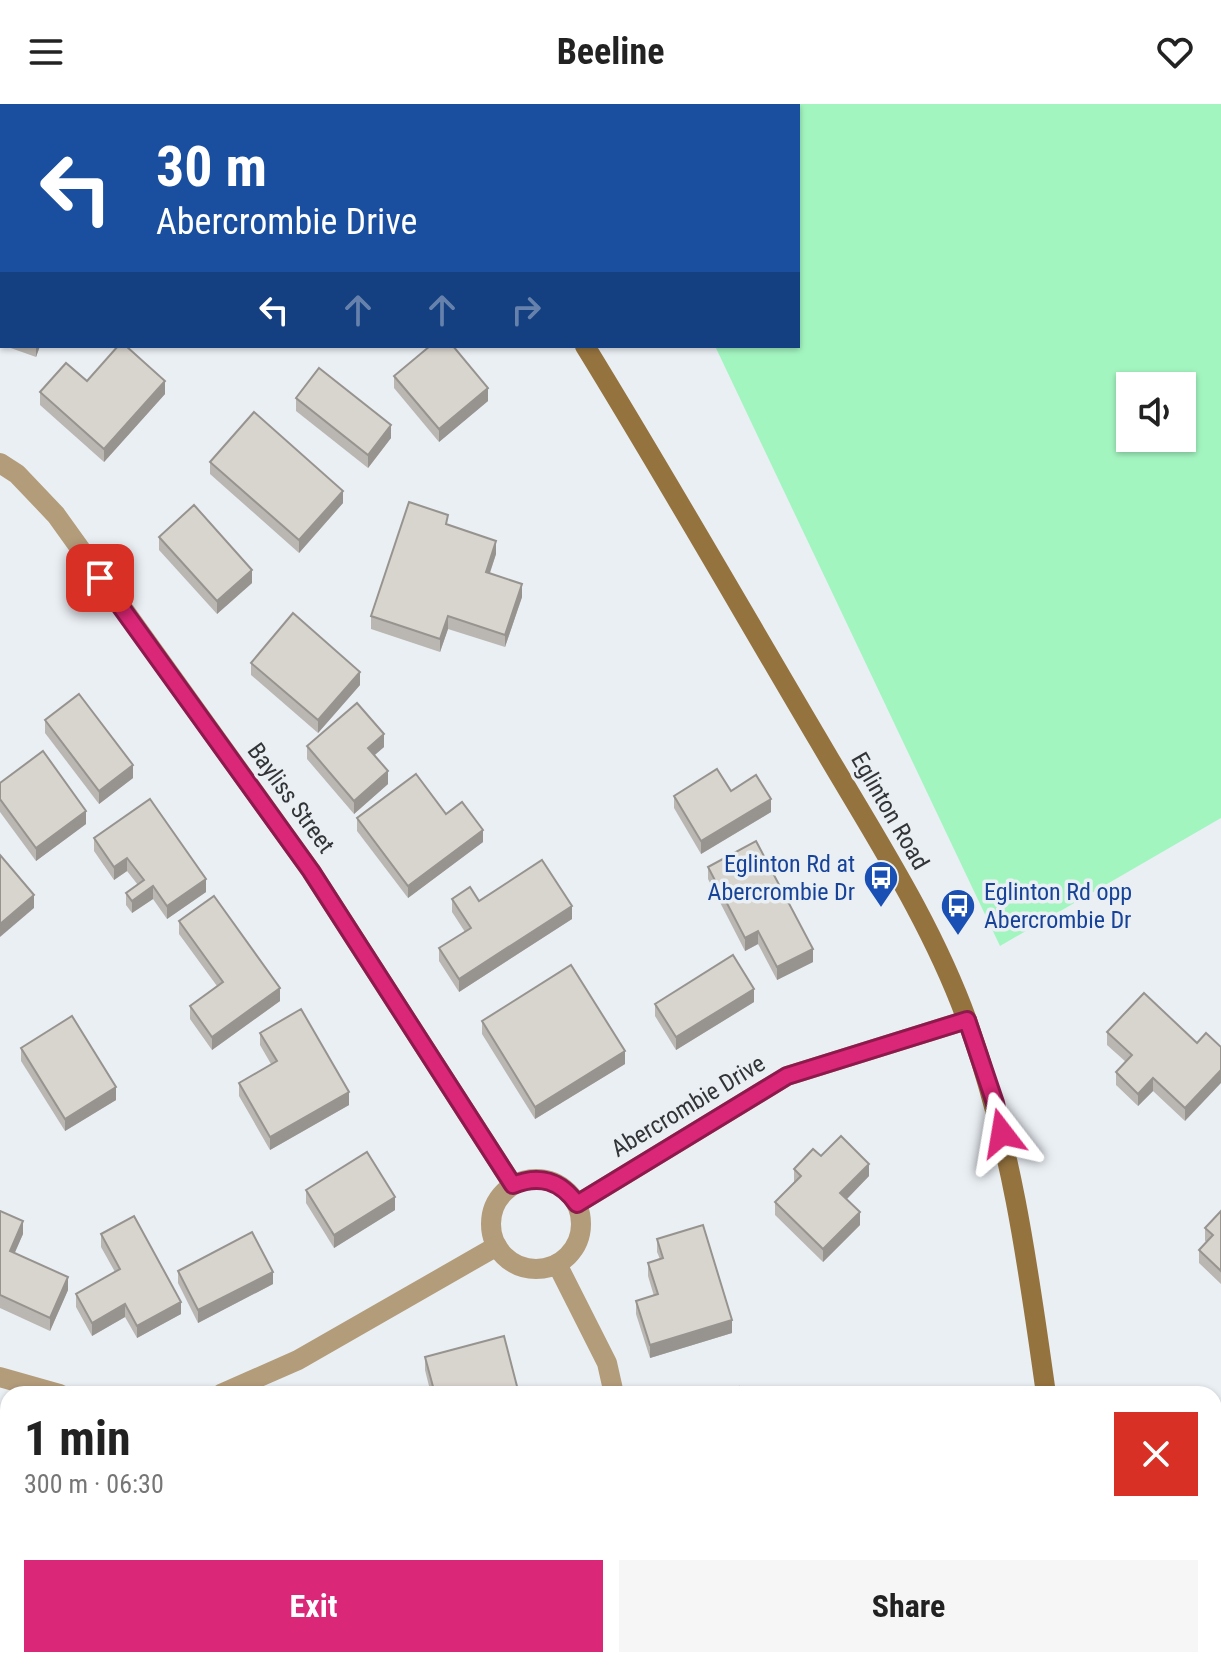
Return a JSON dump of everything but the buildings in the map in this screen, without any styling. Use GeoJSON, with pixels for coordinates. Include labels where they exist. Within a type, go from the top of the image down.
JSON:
{"type":"FeatureCollection","features":[{"type":"Feature","properties":{"kind":"main road","name":"Eglinton Road"},"geometry":{"type":"LineString","coordinates":[[586,348],[925,923],[967,1020],[995,1103],[1022,1224],[1045,1386]]}},
{"type":"Feature","properties":{"kind":"street","name":"Bayliss Street"},"geometry":{"type":"LineString","coordinates":[[0,463],[17,474],[56,515],[302,858],[513,1185]]}},
{"type":"Feature","properties":{"kind":"street","name":"Abercrombie Drive"},"geometry":{"type":"LineString","coordinates":[[577,1204],[787,1076],[967,1020]]}},
{"type":"Feature","properties":{"kind":"street"},"geometry":{"type":"LineString","coordinates":[[527,1179],[556,1183],[577,1204],[581,1231],[577,1245],[557,1264],[535,1269],[523,1267],[504,1256],[497,1246],[491,1224],[492,1212],[504,1191],[513,1185],[527,1179]]}},
{"type":"Feature","properties":{"kind":"street"},"geometry":{"type":"LineString","coordinates":[[239,1386],[298,1360],[497,1246]]}},
{"type":"Feature","properties":{"kind":"street"},"geometry":{"type":"LineString","coordinates":[[557,1264],[607,1363],[612,1386]]}},
{"type":"Feature","properties":{"kind":"street"},"geometry":{"type":"LineString","coordinates":[[0,1377],[32,1386]]}},
{"type":"Feature","properties":{"kind":"green space"},"geometry":{"type":"Polygon","coordinates":[[[800,104],[1221,104],[1221,818],[1000,946],[716,348],[800,348],[800,104]]]}},
{"type":"Feature","properties":{"kind":"place","name":"Eglinton Rd at Abercrombie Dr"},"geometry":{"type":"Point","coordinates":[881,909]}},
{"type":"Feature","properties":{"kind":"place","name":"Eglinton Rd opp Abercrombie Dr"},"geometry":{"type":"Point","coordinates":[958,937]}},
{"type":"Feature","properties":{"kind":"route"},"geometry":{"type":"LineString","coordinates":[[100,578],[311,871],[513,1185],[527,1179],[556,1183],[577,1204],[787,1076],[967,1020],[1002,1133]]}}]}
